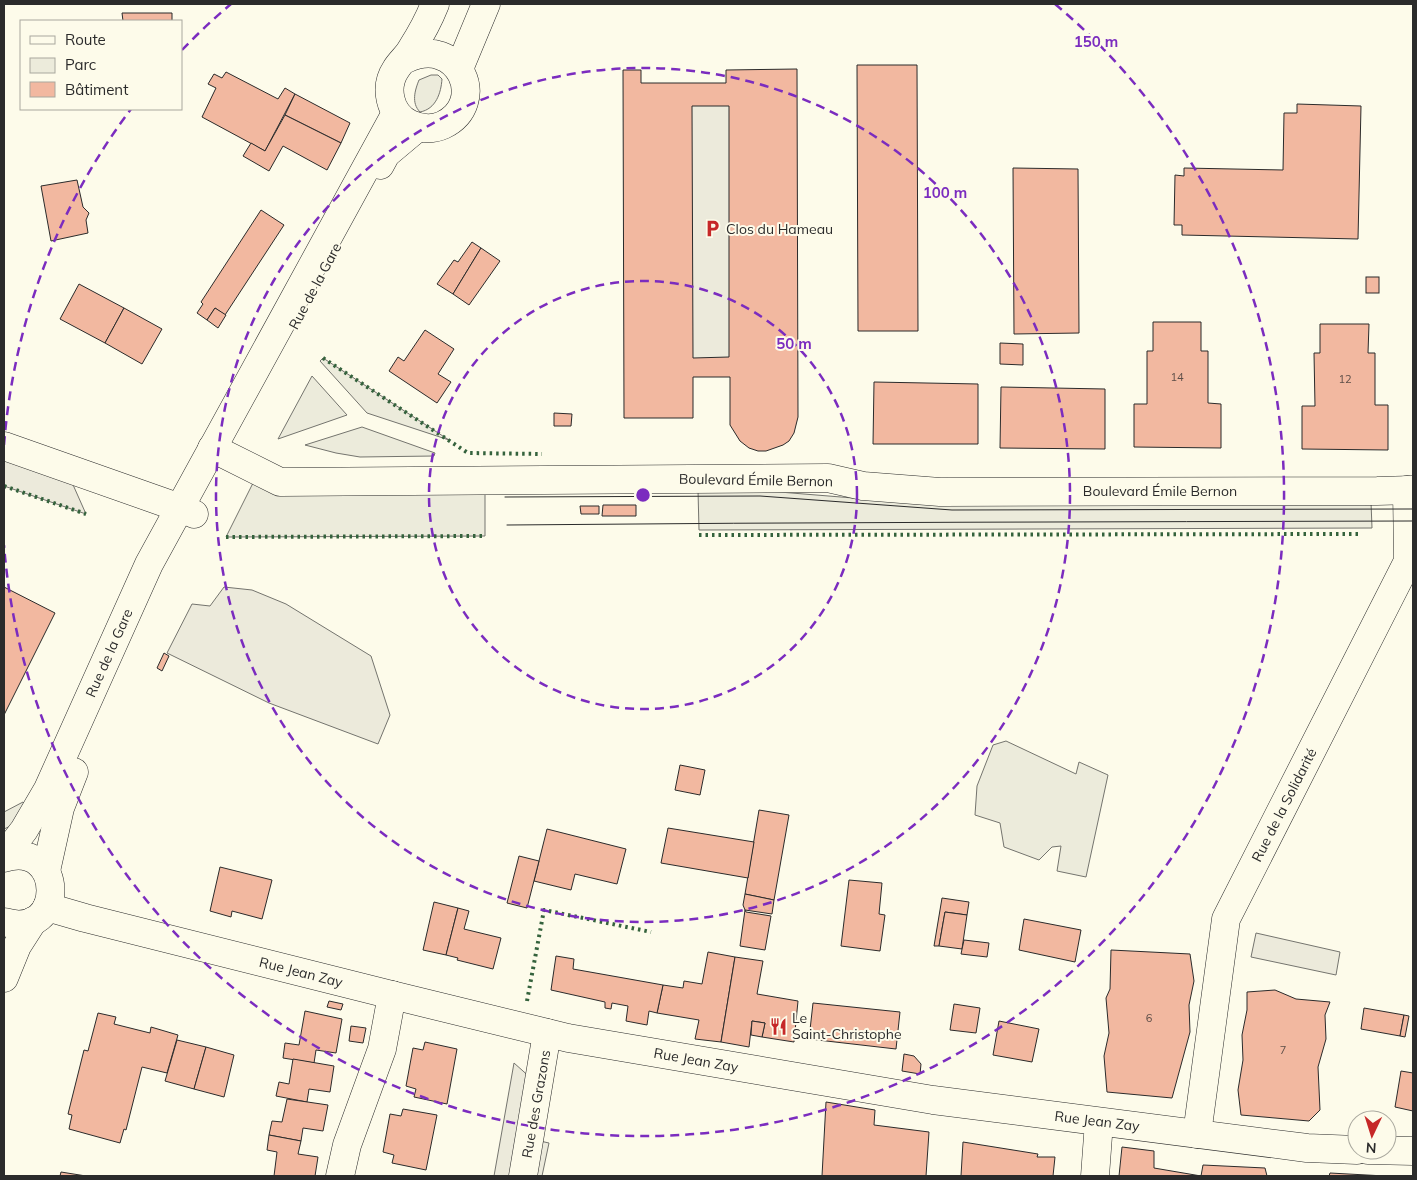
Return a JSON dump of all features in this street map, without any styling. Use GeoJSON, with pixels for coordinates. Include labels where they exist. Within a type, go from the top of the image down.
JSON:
{"type":"FeatureCollection","features":[{"type":"Feature","properties":{"kind":"street"},"geometry":{"type":"LineString","coordinates":[[406,59],[435,4]]}},
{"type":"Feature","properties":{"kind":"street"},"geometry":{"type":"LineString","coordinates":[[459,69],[486,4]]}},
{"type":"Feature","properties":{"kind":"street"},"geometry":{"type":"LineString","coordinates":[[429,53],[440,55],[451,60],[459,69],[464,78],[466,90],[459,112],[451,121],[429,129],[407,120],[391,102],[389,90],[391,78],[397,67],[406,59],[417,54],[429,53]]}},
{"type":"Feature","properties":{"kind":"street","name":"Rue de la Gare"},"geometry":{"type":"LineString","coordinates":[[46,871],[64,796],[160,578],[187,511],[386,154],[407,120]]}},
{"type":"Feature","properties":{"kind":"street"},"geometry":{"type":"LineString","coordinates":[[4,446],[187,511]]}},
{"type":"Feature","properties":{"kind":"street","name":"Boulevard Émile Bernon"},"geometry":{"type":"LineString","coordinates":[[219,451],[280,482],[828,478],[863,486],[940,492],[1410,490]]}},
{"type":"Feature","properties":{"kind":"street","name":"Rue de la Solidarité"},"geometry":{"type":"LineString","coordinates":[[1197,1134],[1226,919],[1408,561],[1410,490]]}},
{"type":"Feature","properties":{"kind":"street","name":"Rue de la Gare"},"geometry":{"type":"LineString","coordinates":[[4,857],[24,830],[48,789],[148,564],[187,511]]}},
{"type":"Feature","properties":{"kind":"street"},"geometry":{"type":"LineString","coordinates":[[4,857],[21,856],[31,858],[46,871],[52,889],[40,914],[17,946],[4,978]]}},
{"type":"Feature","properties":{"kind":"street"},"geometry":{"type":"LineString","coordinates":[[4,922],[13,925],[24,925],[40,914]]}},
{"type":"Feature","properties":{"kind":"street","name":"Rue Jean Zay"},"geometry":{"type":"LineString","coordinates":[[40,914],[85,918],[392,996],[568,1038],[934,1100],[1307,1148],[1347,1150]]}},
{"type":"Feature","properties":{"kind":"street"},"geometry":{"type":"LineString","coordinates":[[340,1176],[347,1145],[382,1049],[392,996]]}},
{"type":"Feature","properties":{"kind":"street","name":"Rue des Grazons"},"geometry":{"type":"LineString","coordinates":[[523,1176],[548,1032]]}},
{"type":"Feature","properties":{"kind":"street"},"geometry":{"type":"LineString","coordinates":[[1095,1176],[1099,1122]]}},
{"type":"Feature","properties":{"kind":"street"},"geometry":{"type":"LineString","coordinates":[[1397,1151],[1413,1151]]}},
{"type":"Feature","properties":{"kind":"green space"},"geometry":{"type":"Polygon","coordinates":[[[431,75],[438,75],[442,79],[440,90],[434,104],[420,112],[415,105],[416,88],[419,80],[431,75]]]}},
{"type":"Feature","properties":{"kind":"green space"},"geometry":{"type":"Polygon","coordinates":[[[323,358],[449,440],[367,413],[320,361],[323,358]]]}},
{"type":"Feature","properties":{"kind":"green space"},"geometry":{"type":"Polygon","coordinates":[[[312,376],[347,415],[278,439],[312,376]]]}},
{"type":"Feature","properties":{"kind":"green space"},"geometry":{"type":"Polygon","coordinates":[[[362,427],[435,453],[434,456],[360,457],[305,445],[362,427]]]}},
{"type":"Feature","properties":{"kind":"green space"},"geometry":{"type":"Polygon","coordinates":[[[255,479],[485,488],[485,536],[226,537],[255,479]]]}},
{"type":"Feature","properties":{"kind":"green space"},"geometry":{"type":"Polygon","coordinates":[[[698,490],[767,491],[927,504],[1371,502],[1372,528],[699,530],[698,490]]]}},
{"type":"Feature","properties":{"kind":"green space"},"geometry":{"type":"Polygon","coordinates":[[[1006,741],[1076,774],[1079,762],[1108,775],[1086,877],[1057,871],[1061,846],[1052,847],[1039,860],[1004,847],[1000,823],[975,815],[977,786],[993,745],[1006,741]]]}},
{"type":"Feature","properties":{"kind":"green space"},"geometry":{"type":"Polygon","coordinates":[[[23,802],[25,805],[13,825],[4,829],[4,812],[23,802]]]}},
{"type":"Feature","properties":{"kind":"shaded area"},"geometry":{"type":"Polygon","coordinates":[[[792,83],[735,373],[689,372],[629,85],[792,83]]]}},
{"type":"Feature","properties":{"kind":"shaded area"},"geometry":{"type":"Polygon","coordinates":[[[4,456],[70,478],[86,514],[4,486],[4,456]]]}},
{"type":"Feature","properties":{"kind":"shaded area"},"geometry":{"type":"Polygon","coordinates":[[[224,587],[252,590],[286,604],[371,656],[390,715],[378,744],[269,703],[167,653],[192,604],[210,606],[224,587]]]}},
{"type":"Feature","properties":{"kind":"shaded area"},"geometry":{"type":"Polygon","coordinates":[[[1256,933],[1340,952],[1336,975],[1251,957],[1256,933]]]}},
{"type":"Feature","properties":{"kind":"shaded area"},"geometry":{"type":"Polygon","coordinates":[[[514,1063],[532,1079],[514,1176],[494,1176],[514,1063]]]}},
{"type":"Feature","properties":{"kind":"shaded area"},"geometry":{"type":"Polygon","coordinates":[[[540,1141],[549,1143],[542,1176],[534,1176],[540,1141]]]}},
{"type":"Feature","properties":{"kind":"building"},"geometry":{"type":"Polygon","coordinates":[[[122,13],[172,13],[172,20],[123,20],[122,13]]]}},
{"type":"Feature","properties":{"kind":"building"},"geometry":{"type":"Polygon","coordinates":[[[857,65],[917,65],[918,331],[858,331],[857,65]]]}},
{"type":"Feature","properties":{"kind":"building","name":"Clos du Hameau"},"geometry":{"type":"Polygon","coordinates":[[[797,69],[798,417],[794,433],[789,441],[766,451],[749,448],[740,441],[730,425],[730,377],[693,377],[693,418],[624,418],[623,70],[641,70],[641,83],[726,83],[726,70],[797,69]],[[692,106],[693,358],[729,357],[729,106],[692,106]]]}},
{"type":"Feature","properties":{"kind":"building"},"geometry":{"type":"Polygon","coordinates":[[[226,72],[278,99],[285,88],[295,94],[265,151],[202,117],[216,88],[208,84],[214,74],[222,78],[226,72]]]}},
{"type":"Feature","properties":{"kind":"building"},"geometry":{"type":"Polygon","coordinates":[[[295,94],[350,123],[341,143],[285,115],[295,94]]]}},
{"type":"Feature","properties":{"kind":"building"},"geometry":{"type":"Polygon","coordinates":[[[1297,104],[1361,106],[1358,239],[1182,235],[1182,225],[1174,225],[1175,175],[1184,176],[1184,168],[1283,170],[1284,113],[1297,113],[1297,104]]]}},
{"type":"Feature","properties":{"kind":"building"},"geometry":{"type":"Polygon","coordinates":[[[285,115],[341,143],[327,170],[283,146],[269,171],[243,156],[251,143],[265,151],[285,115]]]}},
{"type":"Feature","properties":{"kind":"building"},"geometry":{"type":"Polygon","coordinates":[[[1013,168],[1078,169],[1079,333],[1014,334],[1013,168]]]}},
{"type":"Feature","properties":{"kind":"building"},"geometry":{"type":"Polygon","coordinates":[[[77,180],[83,207],[89,213],[86,220],[88,233],[51,241],[41,186],[77,180]]]}},
{"type":"Feature","properties":{"kind":"building"},"geometry":{"type":"Polygon","coordinates":[[[261,210],[284,225],[225,315],[215,308],[207,320],[197,313],[203,304],[201,302],[261,210]]]}},
{"type":"Feature","properties":{"kind":"building"},"geometry":{"type":"Polygon","coordinates":[[[472,242],[481,248],[453,294],[437,284],[454,260],[458,262],[472,242]]]}},
{"type":"Feature","properties":{"kind":"building"},"geometry":{"type":"Polygon","coordinates":[[[481,248],[500,261],[469,305],[453,294],[481,248]]]}},
{"type":"Feature","properties":{"kind":"building"},"geometry":{"type":"Polygon","coordinates":[[[1366,277],[1379,277],[1379,293],[1366,293],[1366,277]]]}},
{"type":"Feature","properties":{"kind":"building"},"geometry":{"type":"Polygon","coordinates":[[[79,284],[124,308],[105,343],[60,319],[79,284]]]}},
{"type":"Feature","properties":{"kind":"building"},"geometry":{"type":"Polygon","coordinates":[[[124,308],[162,329],[142,364],[105,343],[124,308]]]}},
{"type":"Feature","properties":{"kind":"building"},"geometry":{"type":"Polygon","coordinates":[[[215,308],[226,315],[218,328],[207,320],[215,308]]]}},
{"type":"Feature","properties":{"kind":"building"},"geometry":{"type":"Polygon","coordinates":[[[1153,322],[1201,322],[1201,351],[1208,351],[1208,403],[1221,404],[1221,448],[1134,447],[1134,404],[1147,404],[1147,351],[1153,351],[1153,322]]]}},
{"type":"Feature","properties":{"kind":"building"},"geometry":{"type":"Polygon","coordinates":[[[1320,324],[1369,324],[1368,353],[1375,353],[1375,405],[1388,405],[1388,450],[1302,449],[1302,406],[1315,406],[1314,353],[1320,353],[1320,324]]]}},
{"type":"Feature","properties":{"kind":"building"},"geometry":{"type":"Polygon","coordinates":[[[425,330],[454,349],[438,374],[451,382],[437,403],[389,371],[398,357],[404,361],[425,330]]]}},
{"type":"Feature","properties":{"kind":"building"},"geometry":{"type":"Polygon","coordinates":[[[1000,343],[1023,344],[1023,365],[1000,364],[1000,343]]]}},
{"type":"Feature","properties":{"kind":"building"},"geometry":{"type":"Polygon","coordinates":[[[874,382],[978,384],[978,444],[873,444],[874,382]]]}},
{"type":"Feature","properties":{"kind":"building"},"geometry":{"type":"Polygon","coordinates":[[[1001,387],[1105,389],[1105,449],[1000,448],[1001,387]]]}},
{"type":"Feature","properties":{"kind":"building"},"geometry":{"type":"Polygon","coordinates":[[[554,413],[572,414],[571,426],[554,426],[554,413]]]}},
{"type":"Feature","properties":{"kind":"building"},"geometry":{"type":"Polygon","coordinates":[[[603,505],[636,505],[636,516],[602,516],[603,505]]]}},
{"type":"Feature","properties":{"kind":"building"},"geometry":{"type":"Polygon","coordinates":[[[580,506],[599,506],[599,514],[581,514],[580,506]]]}},
{"type":"Feature","properties":{"kind":"building"},"geometry":{"type":"Polygon","coordinates":[[[4,587],[55,613],[4,715],[4,587]]]}},
{"type":"Feature","properties":{"kind":"building"},"geometry":{"type":"Polygon","coordinates":[[[164,653],[169,656],[162,671],[157,668],[164,653]]]}},
{"type":"Feature","properties":{"kind":"building"},"geometry":{"type":"Polygon","coordinates":[[[680,765],[705,770],[700,795],[675,790],[680,765]]]}},
{"type":"Feature","properties":{"kind":"building"},"geometry":{"type":"Polygon","coordinates":[[[759,810],[789,815],[774,900],[745,894],[759,810]]]}},
{"type":"Feature","properties":{"kind":"building"},"geometry":{"type":"Polygon","coordinates":[[[668,828],[754,842],[748,878],[661,863],[668,828]]]}},
{"type":"Feature","properties":{"kind":"building"},"geometry":{"type":"Polygon","coordinates":[[[547,829],[626,849],[617,884],[575,874],[571,890],[534,881],[547,829]]]}},
{"type":"Feature","properties":{"kind":"building"},"geometry":{"type":"Polygon","coordinates":[[[519,856],[539,861],[527,908],[507,903],[519,856]]]}},
{"type":"Feature","properties":{"kind":"building"},"geometry":{"type":"Polygon","coordinates":[[[220,867],[272,880],[262,919],[232,911],[231,917],[210,911],[220,867]]]}},
{"type":"Feature","properties":{"kind":"building"},"geometry":{"type":"Polygon","coordinates":[[[849,880],[882,883],[879,914],[885,915],[880,951],[841,946],[849,880]]]}},
{"type":"Feature","properties":{"kind":"building"},"geometry":{"type":"Polygon","coordinates":[[[745,894],[774,900],[772,914],[745,910],[743,905],[745,894]]]}},
{"type":"Feature","properties":{"kind":"building"},"geometry":{"type":"Polygon","coordinates":[[[942,898],[969,902],[967,915],[945,912],[939,946],[934,946],[942,898]]]}},
{"type":"Feature","properties":{"kind":"building"},"geometry":{"type":"Polygon","coordinates":[[[434,902],[458,908],[446,955],[423,950],[434,902]]]}},
{"type":"Feature","properties":{"kind":"building"},"geometry":{"type":"Polygon","coordinates":[[[458,908],[469,911],[464,929],[501,938],[493,969],[457,960],[458,958],[446,955],[458,908]]]}},
{"type":"Feature","properties":{"kind":"building"},"geometry":{"type":"Polygon","coordinates":[[[745,910],[746,912],[771,916],[765,950],[740,946],[745,910]]]}},
{"type":"Feature","properties":{"kind":"building"},"geometry":{"type":"Polygon","coordinates":[[[945,912],[967,915],[962,949],[939,946],[945,912]]]}},
{"type":"Feature","properties":{"kind":"building"},"geometry":{"type":"Polygon","coordinates":[[[1024,919],[1081,930],[1075,962],[1019,950],[1024,919]]]}},
{"type":"Feature","properties":{"kind":"building"},"geometry":{"type":"Polygon","coordinates":[[[964,940],[989,943],[987,957],[961,954],[964,940]]]}},
{"type":"Feature","properties":{"kind":"building"},"geometry":{"type":"Polygon","coordinates":[[[1111,950],[1190,954],[1194,981],[1189,1005],[1190,1032],[1172,1098],[1107,1092],[1104,1056],[1109,1033],[1106,998],[1110,989],[1111,950]]]}},
{"type":"Feature","properties":{"kind":"building"},"geometry":{"type":"Polygon","coordinates":[[[708,952],[735,957],[721,1042],[695,1039],[699,1020],[657,1013],[663,985],[683,988],[684,981],[702,984],[708,952]]]}},
{"type":"Feature","properties":{"kind":"building"},"geometry":{"type":"Polygon","coordinates":[[[556,956],[574,959],[573,969],[663,985],[657,1013],[649,1011],[647,1025],[626,1021],[628,1006],[612,1003],[611,1009],[605,1008],[605,1002],[551,990],[556,956]]]}},
{"type":"Feature","properties":{"kind":"building"},"geometry":{"type":"Polygon","coordinates":[[[735,957],[763,961],[757,994],[798,1001],[794,1042],[762,1037],[765,1023],[752,1021],[749,1047],[721,1042],[735,957]]]}},
{"type":"Feature","properties":{"kind":"building"},"geometry":{"type":"Polygon","coordinates":[[[1275,990],[1296,999],[1330,1002],[1325,1015],[1326,1039],[1318,1067],[1320,1110],[1309,1121],[1241,1115],[1238,1090],[1243,1060],[1242,1035],[1247,1010],[1247,992],[1275,990]]]}},
{"type":"Feature","properties":{"kind":"building"},"geometry":{"type":"Polygon","coordinates":[[[329,1001],[343,1004],[341,1010],[327,1007],[329,1001]]]}},
{"type":"Feature","properties":{"kind":"building"},"geometry":{"type":"Polygon","coordinates":[[[813,1003],[900,1012],[896,1049],[809,1039],[813,1003]]]}},
{"type":"Feature","properties":{"kind":"building"},"geometry":{"type":"Polygon","coordinates":[[[954,1004],[980,1008],[976,1033],[950,1030],[954,1004]]]}},
{"type":"Feature","properties":{"kind":"building"},"geometry":{"type":"Polygon","coordinates":[[[1364,1008],[1404,1015],[1400,1036],[1361,1029],[1364,1008]]]}},
{"type":"Feature","properties":{"kind":"building"},"geometry":{"type":"Polygon","coordinates":[[[305,1011],[342,1019],[336,1053],[316,1050],[314,1063],[283,1058],[285,1043],[299,1045],[305,1011]]]}},
{"type":"Feature","properties":{"kind":"building"},"geometry":{"type":"Polygon","coordinates":[[[98,1013],[116,1017],[114,1024],[150,1033],[151,1027],[178,1035],[167,1073],[142,1067],[126,1130],[124,1129],[120,1143],[69,1129],[72,1115],[68,1114],[84,1050],[88,1051],[98,1013]]]}},
{"type":"Feature","properties":{"kind":"building"},"geometry":{"type":"Polygon","coordinates":[[[1404,1015],[1409,1016],[1405,1037],[1400,1036],[1404,1015]]]}},
{"type":"Feature","properties":{"kind":"building"},"geometry":{"type":"Polygon","coordinates":[[[752,1021],[765,1023],[762,1037],[751,1035],[752,1021]]]}},
{"type":"Feature","properties":{"kind":"building"},"geometry":{"type":"Polygon","coordinates":[[[999,1021],[1039,1029],[1032,1062],[993,1055],[999,1021]]]}},
{"type":"Feature","properties":{"kind":"building"},"geometry":{"type":"Polygon","coordinates":[[[351,1026],[366,1028],[363,1043],[349,1041],[351,1026]]]}},
{"type":"Feature","properties":{"kind":"building"},"geometry":{"type":"Polygon","coordinates":[[[177,1040],[206,1047],[194,1089],[165,1081],[177,1040]]]}},
{"type":"Feature","properties":{"kind":"building"},"geometry":{"type":"Polygon","coordinates":[[[425,1042],[457,1049],[447,1104],[414,1097],[416,1089],[406,1086],[413,1048],[423,1050],[425,1042]]]}},
{"type":"Feature","properties":{"kind":"building"},"geometry":{"type":"Polygon","coordinates":[[[206,1047],[234,1055],[224,1097],[194,1089],[206,1047]]]}},
{"type":"Feature","properties":{"kind":"building"},"geometry":{"type":"Polygon","coordinates":[[[904,1054],[914,1056],[921,1064],[920,1074],[902,1071],[904,1054]]]}},
{"type":"Feature","properties":{"kind":"building"},"geometry":{"type":"Polygon","coordinates":[[[293,1059],[334,1066],[330,1092],[309,1089],[307,1102],[276,1096],[279,1082],[289,1084],[293,1059]]]}},
{"type":"Feature","properties":{"kind":"building"},"geometry":{"type":"Polygon","coordinates":[[[1401,1071],[1413,1073],[1413,1111],[1395,1107],[1401,1071]]]}},
{"type":"Feature","properties":{"kind":"building"},"geometry":{"type":"Polygon","coordinates":[[[287,1099],[328,1105],[323,1131],[303,1128],[301,1141],[269,1135],[272,1121],[282,1122],[287,1099]]]}},
{"type":"Feature","properties":{"kind":"building"},"geometry":{"type":"Polygon","coordinates":[[[826,1102],[875,1110],[874,1125],[929,1132],[926,1176],[822,1176],[826,1102]]]}},
{"type":"Feature","properties":{"kind":"building"},"geometry":{"type":"Polygon","coordinates":[[[403,1109],[437,1115],[426,1170],[392,1163],[394,1155],[383,1152],[390,1114],[401,1116],[403,1109]]]}},
{"type":"Feature","properties":{"kind":"building"},"geometry":{"type":"Polygon","coordinates":[[[269,1135],[301,1141],[298,1154],[318,1157],[315,1176],[274,1176],[277,1152],[267,1150],[269,1135]]]}},
{"type":"Feature","properties":{"kind":"building"},"geometry":{"type":"Polygon","coordinates":[[[963,1142],[1038,1154],[1037,1157],[1055,1157],[1053,1176],[961,1176],[963,1142]]]}},
{"type":"Feature","properties":{"kind":"building"},"geometry":{"type":"Polygon","coordinates":[[[1122,1147],[1154,1151],[1154,1168],[1201,1176],[1119,1176],[1122,1147]]]}},
{"type":"Feature","properties":{"kind":"building"},"geometry":{"type":"Polygon","coordinates":[[[1203,1165],[1265,1168],[1267,1176],[1201,1176],[1203,1165]]]}},
{"type":"Feature","properties":{"kind":"building"},"geometry":{"type":"Polygon","coordinates":[[[61,1172],[86,1176],[60,1176],[61,1172]]]}},
{"type":"Feature","properties":{"kind":"building"},"geometry":{"type":"Polygon","coordinates":[[[1330,1173],[1385,1176],[1329,1176],[1330,1173]]]}},
{"type":"Feature","properties":{"kind":"tram line"},"geometry":{"type":"LineString","coordinates":[[505,497],[760,496],[952,510],[1413,509]]}},
{"type":"Feature","properties":{"kind":"tram line"},"geometry":{"type":"LineString","coordinates":[[507,525],[1413,521]]}},
{"type":"Feature","properties":{"kind":"hedge"},"geometry":{"type":"LineString","coordinates":[[323,358],[468,453],[542,454]]}},
{"type":"Feature","properties":{"kind":"hedge"},"geometry":{"type":"LineString","coordinates":[[4,486],[86,514]]}},
{"type":"Feature","properties":{"kind":"hedge"},"geometry":{"type":"LineString","coordinates":[[699,535],[1360,534]]}},
{"type":"Feature","properties":{"kind":"hedge"},"geometry":{"type":"LineString","coordinates":[[226,537],[485,536]]}},
{"type":"Feature","properties":{"kind":"hedge"},"geometry":{"type":"LineString","coordinates":[[527,1001],[544,910],[651,932]]}},
{"type":"Feature","properties":{"kind":"place","name":"Clos du Hameau"},"geometry":{"type":"Point","coordinates":[712,229]}},
{"type":"Feature","properties":{"kind":"place","name":"Le Saint-Christophe"},"geometry":{"type":"Point","coordinates":[778,1026]}}]}
